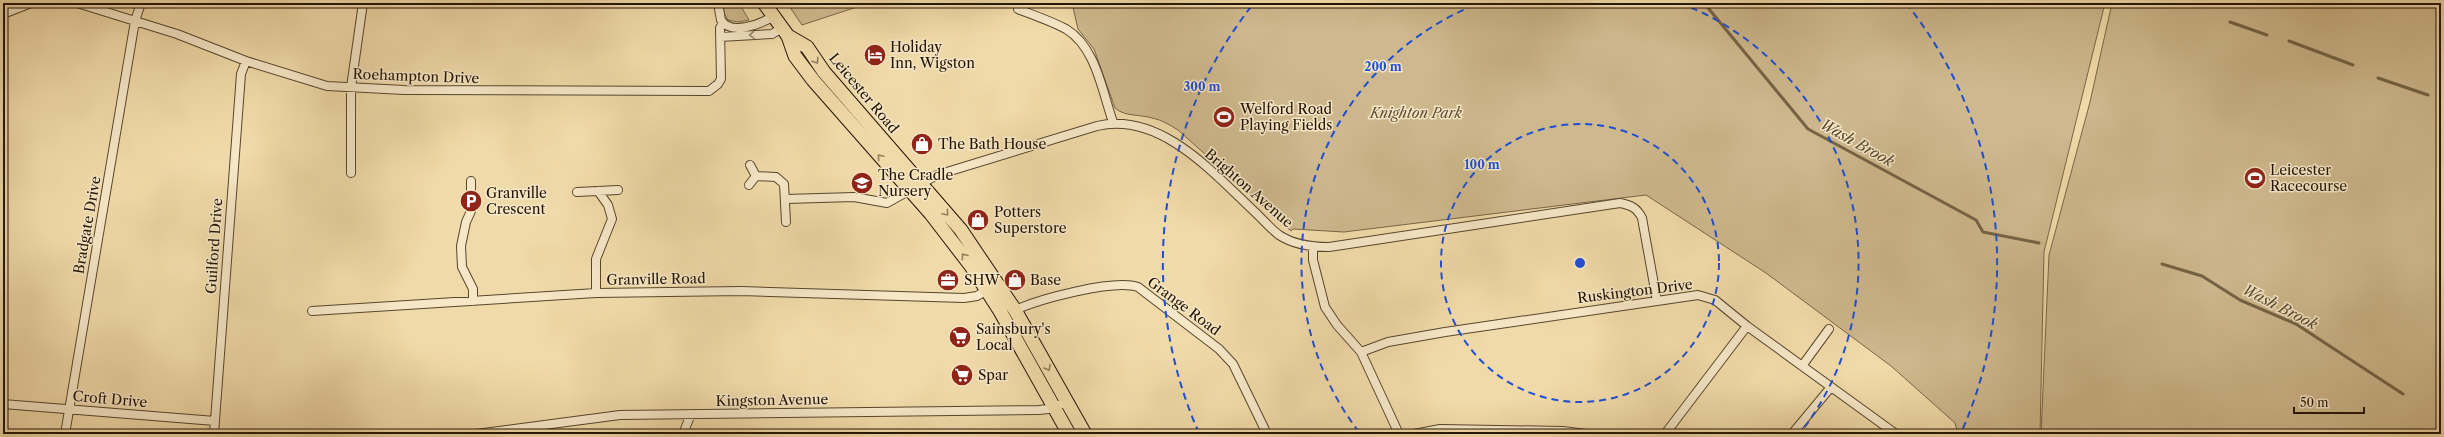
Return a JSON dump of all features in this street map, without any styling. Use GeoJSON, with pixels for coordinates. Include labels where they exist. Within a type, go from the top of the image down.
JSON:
{"type":"FeatureCollection","features":[{"type":"Feature","properties":{"kind":"main road","name":"Leicester Road"},"geometry":{"type":"LineString","coordinates":[[764,3],[785,32],[795,56],[813,80],[1014,310],[1085,434]]}},
{"type":"Feature","properties":{"kind":"main road","name":"Leicester Road"},"geometry":{"type":"LineString","coordinates":[[785,32],[807,47],[824,72],[961,230],[993,287],[1054,408],[1069,434]]}},
{"type":"Feature","properties":{"kind":"street"},"geometry":{"type":"LineString","coordinates":[[3,14],[31,3]]}},
{"type":"Feature","properties":{"kind":"street","name":"Roehampton Drive"},"geometry":{"type":"LineString","coordinates":[[77,3],[177,34],[246,60],[314,83],[404,90],[709,91],[718,84],[721,79],[720,34]]}},
{"type":"Feature","properties":{"kind":"street","name":"Bradgate Drive"},"geometry":{"type":"LineString","coordinates":[[65,434],[135,21],[141,3]]}},
{"type":"Feature","properties":{"kind":"street"},"geometry":{"type":"LineString","coordinates":[[351,173],[351,87],[363,3]]}},
{"type":"Feature","properties":{"kind":"street"},"geometry":{"type":"LineString","coordinates":[[718,3],[723,23],[720,34],[772,34],[785,32]]}},
{"type":"Feature","properties":{"kind":"street"},"geometry":{"type":"LineString","coordinates":[[1018,8],[1065,29],[1083,45],[1090,56],[1113,122]]}},
{"type":"Feature","properties":{"kind":"street"},"geometry":{"type":"LineString","coordinates":[[723,23],[732,27],[754,26],[774,16]]}},
{"type":"Feature","properties":{"kind":"street","name":"Guilford Drive"},"geometry":{"type":"LineString","coordinates":[[214,434],[240,82],[246,60]]}},
{"type":"Feature","properties":{"kind":"street","name":"Brighton Avenue"},"geometry":{"type":"LineString","coordinates":[[786,199],[854,197],[888,202],[908,189],[949,171],[1113,122],[1134,125],[1159,132],[1185,150],[1280,235],[1301,244],[1313,247],[1329,247],[1620,203],[1631,206],[1638,210],[1642,218],[1657,301]]}},
{"type":"Feature","properties":{"kind":"street"},"geometry":{"type":"LineString","coordinates":[[750,165],[756,176]]}},
{"type":"Feature","properties":{"kind":"street"},"geometry":{"type":"LineString","coordinates":[[749,185],[756,176]]}},
{"type":"Feature","properties":{"kind":"street"},"geometry":{"type":"LineString","coordinates":[[756,176],[770,176],[781,181],[786,189],[786,222]]}},
{"type":"Feature","properties":{"kind":"street"},"geometry":{"type":"LineString","coordinates":[[471,181],[471,211],[466,222],[461,246],[462,267],[472,289],[474,301]]}},
{"type":"Feature","properties":{"kind":"street"},"geometry":{"type":"LineString","coordinates":[[577,192],[618,190]]}},
{"type":"Feature","properties":{"kind":"street"},"geometry":{"type":"LineString","coordinates":[[596,293],[596,260],[612,219],[608,205],[598,191]]}},
{"type":"Feature","properties":{"kind":"street"},"geometry":{"type":"LineString","coordinates":[[1313,247],[1313,260],[1325,307],[1337,325],[1361,352],[1399,434]]}},
{"type":"Feature","properties":{"kind":"street","name":"Grange Road"},"geometry":{"type":"LineString","coordinates":[[1014,310],[1033,303],[1112,285],[1127,284],[1138,287],[1219,349],[1233,364],[1267,434]]}},
{"type":"Feature","properties":{"kind":"street","name":"Granville Road"},"geometry":{"type":"LineString","coordinates":[[312,311],[596,293],[741,291],[964,298],[977,296],[993,287]]}},
{"type":"Feature","properties":{"kind":"street","name":"Ruskington Drive"},"geometry":{"type":"LineString","coordinates":[[1361,352],[1376,345],[1410,338],[1698,295],[1715,300],[1747,326],[1896,434]]}},
{"type":"Feature","properties":{"kind":"street"},"geometry":{"type":"LineString","coordinates":[[1665,434],[1747,326]]}},
{"type":"Feature","properties":{"kind":"street"},"geometry":{"type":"LineString","coordinates":[[1802,366],[1829,329]]}},
{"type":"Feature","properties":{"kind":"street"},"geometry":{"type":"LineString","coordinates":[[1792,434],[1831,387]]}},
{"type":"Feature","properties":{"kind":"street","name":"Kingston Avenue"},"geometry":{"type":"LineString","coordinates":[[476,434],[620,415],[1054,408],[1068,402]]}},
{"type":"Feature","properties":{"kind":"street","name":"Croft Drive"},"geometry":{"type":"LineString","coordinates":[[3,404],[214,421]]}},
{"type":"Feature","properties":{"kind":"street"},"geometry":{"type":"LineString","coordinates":[[683,434],[691,414]]}},
{"type":"Feature","properties":{"kind":"street"},"geometry":{"type":"LineString","coordinates":[[1414,434],[1440,428],[1462,431],[1563,432],[1586,434]]}},
{"type":"Feature","properties":{"kind":"green space"},"geometry":{"type":"Polygon","coordinates":[[[723,3],[739,3],[749,20],[738,22],[728,20],[724,13],[723,3]]]}},
{"type":"Feature","properties":{"kind":"green space"},"geometry":{"type":"Polygon","coordinates":[[[787,3],[869,3],[802,25],[787,3]]]}},
{"type":"Feature","properties":{"kind":"green space","name":"Knighton Park"},"geometry":{"type":"Polygon","coordinates":[[[1072,3],[2105,3],[2044,252],[2040,434],[1958,434],[1955,423],[1891,366],[1766,273],[1646,195],[1344,232],[1293,229],[1291,231],[1178,130],[1159,120],[1123,113],[1115,108],[1094,49],[1078,29],[1072,3]]]}},
{"type":"Feature","properties":{"kind":"green space","name":"Leicester Racecourse"},"geometry":{"type":"Polygon","coordinates":[[[2112,3],[2441,3],[2441,434],[2041,434],[2049,255],[2090,102],[2112,3]]]}},
{"type":"Feature","properties":{"kind":"waterway","name":"Wash Brook"},"geometry":{"type":"LineString","coordinates":[[1704,3],[1808,129],[1976,220],[1983,232],[2039,243]]}},
{"type":"Feature","properties":{"kind":"waterway"},"geometry":{"type":"LineString","coordinates":[[2230,22],[2267,35]]}},
{"type":"Feature","properties":{"kind":"waterway"},"geometry":{"type":"LineString","coordinates":[[2289,41],[2353,65]]}},
{"type":"Feature","properties":{"kind":"waterway"},"geometry":{"type":"LineString","coordinates":[[2378,78],[2428,95]]}},
{"type":"Feature","properties":{"kind":"waterway","name":"Wash Brook"},"geometry":{"type":"LineString","coordinates":[[2162,264],[2202,276],[2240,300],[2296,324],[2403,394]]}},
{"type":"Feature","properties":{"kind":"place","name":"Holiday Inn, Wigston"},"geometry":{"type":"Point","coordinates":[875,55]}},
{"type":"Feature","properties":{"kind":"place","name":"Welford Road Playing Fields"},"geometry":{"type":"Point","coordinates":[1224,117]}},
{"type":"Feature","properties":{"kind":"place","name":"The Bath House"},"geometry":{"type":"Point","coordinates":[922,144]}},
{"type":"Feature","properties":{"kind":"place","name":"Leicester Racecourse"},"geometry":{"type":"Point","coordinates":[2255,178]}},
{"type":"Feature","properties":{"kind":"place","name":"The Cradle Nursery"},"geometry":{"type":"Point","coordinates":[862,183]}},
{"type":"Feature","properties":{"kind":"place","name":"Granville Crescent"},"geometry":{"type":"Point","coordinates":[471,201]}},
{"type":"Feature","properties":{"kind":"place","name":"Potters Superstore"},"geometry":{"type":"Point","coordinates":[978,220]}},
{"type":"Feature","properties":{"kind":"place","name":"SHW"},"geometry":{"type":"Point","coordinates":[948,280]}},
{"type":"Feature","properties":{"kind":"place","name":"Base"},"geometry":{"type":"Point","coordinates":[1015,280]}},
{"type":"Feature","properties":{"kind":"place","name":"Sainsbury's Local"},"geometry":{"type":"Point","coordinates":[960,337]}},
{"type":"Feature","properties":{"kind":"place","name":"Spar"},"geometry":{"type":"Point","coordinates":[962,375]}}]}
